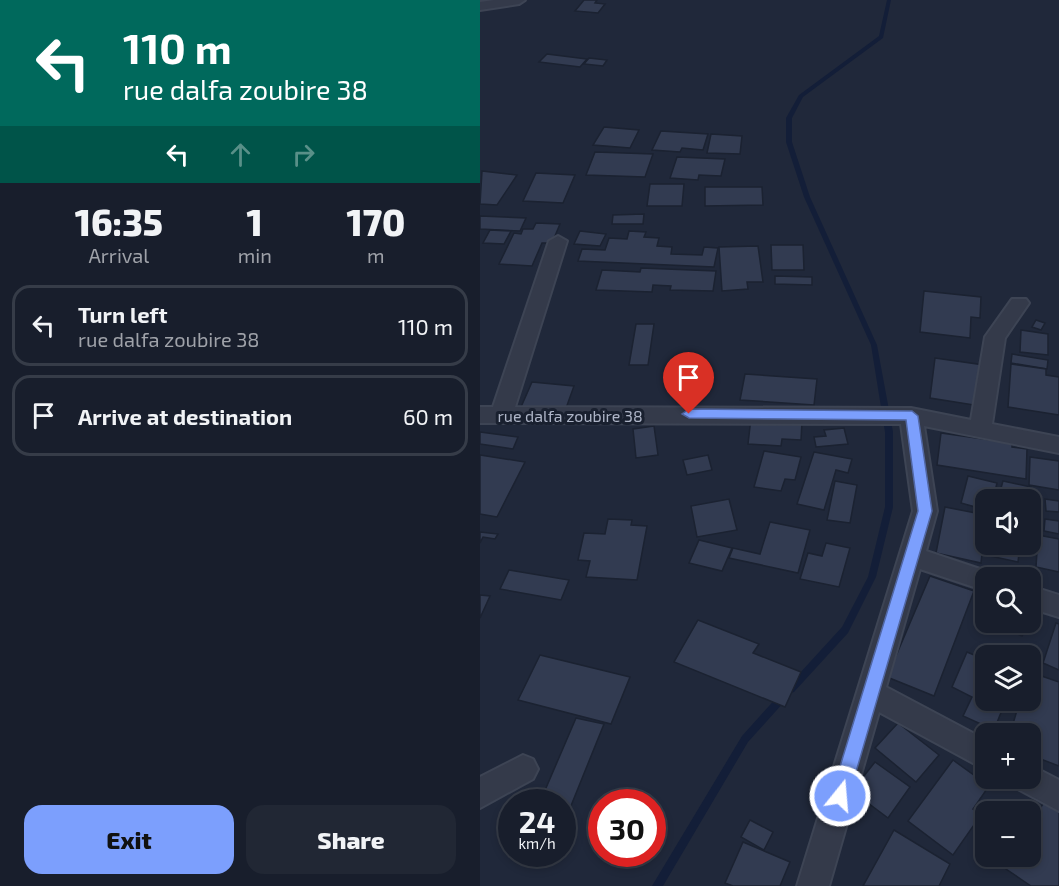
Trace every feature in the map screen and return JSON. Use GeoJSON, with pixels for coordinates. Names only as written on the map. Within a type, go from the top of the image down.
{"type":"FeatureCollection","features":[{"type":"Feature","properties":{"kind":"street"},"geometry":{"type":"LineString","coordinates":[[480,6],[519,0]]}},
{"type":"Feature","properties":{"kind":"street"},"geometry":{"type":"LineString","coordinates":[[490,415],[558,241]]}},
{"type":"Feature","properties":{"kind":"street"},"geometry":{"type":"LineString","coordinates":[[980,429],[996,337],[1018,303]]}},
{"type":"Feature","properties":{"kind":"street","name":"rue dalfa zoubire 38"},"geometry":{"type":"LineString","coordinates":[[490,415],[912,416],[1059,445]]}},
{"type":"Feature","properties":{"kind":"street"},"geometry":{"type":"LineString","coordinates":[[818,884],[925,511],[912,416]]}},
{"type":"Feature","properties":{"kind":"street"},"geometry":{"type":"LineString","coordinates":[[911,556],[975,577]]}},
{"type":"Feature","properties":{"kind":"street"},"geometry":{"type":"LineString","coordinates":[[1041,600],[1059,606]]}},
{"type":"Feature","properties":{"kind":"street"},"geometry":{"type":"LineString","coordinates":[[871,693],[975,750]]}},
{"type":"Feature","properties":{"kind":"street"},"geometry":{"type":"LineString","coordinates":[[480,793],[523,769]]}},
{"type":"Feature","properties":{"kind":"street"},"geometry":{"type":"LineString","coordinates":[[1041,786],[1059,796]]}},
{"type":"Feature","properties":{"kind":"building"},"geometry":{"type":"Polygon","coordinates":[[[584,0],[597,0],[595,3],[605,4],[598,13],[575,11],[584,0]]]}},
{"type":"Feature","properties":{"kind":"building"},"geometry":{"type":"Polygon","coordinates":[[[547,54],[587,59],[580,67],[539,62],[547,54]]]}},
{"type":"Feature","properties":{"kind":"building"},"geometry":{"type":"Polygon","coordinates":[[[589,58],[607,60],[603,66],[584,64],[589,58]]]}},
{"type":"Feature","properties":{"kind":"building"},"geometry":{"type":"Polygon","coordinates":[[[604,127],[639,130],[630,148],[593,145],[604,127]]]}},
{"type":"Feature","properties":{"kind":"building"},"geometry":{"type":"Polygon","coordinates":[[[661,131],[708,134],[703,150],[682,148],[680,152],[652,150],[661,131]]]}},
{"type":"Feature","properties":{"kind":"building"},"geometry":{"type":"Polygon","coordinates":[[[711,134],[742,136],[740,154],[707,153],[711,134]]]}},
{"type":"Feature","properties":{"kind":"building"},"geometry":{"type":"Polygon","coordinates":[[[595,152],[653,154],[645,177],[586,175],[595,152]]]}},
{"type":"Feature","properties":{"kind":"building"},"geometry":{"type":"Polygon","coordinates":[[[677,157],[725,159],[721,176],[699,175],[698,180],[670,178],[677,157]]]}},
{"type":"Feature","properties":{"kind":"building"},"geometry":{"type":"Polygon","coordinates":[[[482,171],[517,175],[497,205],[480,204],[482,171]]]}},
{"type":"Feature","properties":{"kind":"building"},"geometry":{"type":"Polygon","coordinates":[[[536,173],[575,175],[563,203],[523,201],[536,173]]]}},
{"type":"Feature","properties":{"kind":"building"},"geometry":{"type":"Polygon","coordinates":[[[650,184],[684,184],[682,206],[647,206],[650,184]]]}},
{"type":"Feature","properties":{"kind":"building"},"geometry":{"type":"Polygon","coordinates":[[[705,187],[762,187],[763,205],[705,206],[705,187]]]}},
{"type":"Feature","properties":{"kind":"building"},"geometry":{"type":"Polygon","coordinates":[[[644,214],[643,224],[612,224],[613,215],[644,214]]]}},
{"type":"Feature","properties":{"kind":"building"},"geometry":{"type":"Polygon","coordinates":[[[480,216],[526,218],[520,231],[480,229],[480,216]]]}},
{"type":"Feature","properties":{"kind":"building"},"geometry":{"type":"Polygon","coordinates":[[[536,223],[560,224],[552,243],[542,243],[532,266],[499,264],[514,233],[521,234],[523,229],[533,229],[536,223]]]}},
{"type":"Feature","properties":{"kind":"building"},"geometry":{"type":"Polygon","coordinates":[[[490,230],[511,231],[504,244],[483,243],[490,230]]]}},
{"type":"Feature","properties":{"kind":"building"},"geometry":{"type":"Polygon","coordinates":[[[580,231],[606,234],[600,246],[574,244],[580,231]]]}},
{"type":"Feature","properties":{"kind":"building"},"geometry":{"type":"Polygon","coordinates":[[[629,231],[646,232],[644,237],[659,238],[657,246],[672,247],[671,254],[702,255],[704,247],[718,248],[714,267],[578,261],[582,249],[605,250],[609,238],[627,239],[629,231]]]}},
{"type":"Feature","properties":{"kind":"building"},"geometry":{"type":"Polygon","coordinates":[[[771,245],[803,245],[804,270],[772,270],[771,245]]]}},
{"type":"Feature","properties":{"kind":"building"},"geometry":{"type":"Polygon","coordinates":[[[758,246],[763,282],[747,282],[748,289],[722,291],[719,247],[758,246]]]}},
{"type":"Feature","properties":{"kind":"building"},"geometry":{"type":"Polygon","coordinates":[[[641,268],[716,271],[713,291],[670,290],[671,286],[653,285],[652,292],[596,290],[602,270],[640,272],[641,268]]]}},
{"type":"Feature","properties":{"kind":"building"},"geometry":{"type":"Polygon","coordinates":[[[775,276],[812,277],[812,285],[775,284],[775,276]]]}},
{"type":"Feature","properties":{"kind":"building"},"geometry":{"type":"Polygon","coordinates":[[[924,291],[981,297],[980,318],[971,317],[970,338],[920,332],[924,291]]]}},
{"type":"Feature","properties":{"kind":"building"},"geometry":{"type":"Polygon","coordinates":[[[1036,320],[1045,323],[1041,330],[1032,327],[1036,320]]]}},
{"type":"Feature","properties":{"kind":"building"},"geometry":{"type":"Polygon","coordinates":[[[636,324],[654,324],[648,365],[629,365],[636,324]]]}},
{"type":"Feature","properties":{"kind":"building"},"geometry":{"type":"Polygon","coordinates":[[[1021,330],[1048,334],[1048,355],[1020,352],[1021,330]]]}},
{"type":"Feature","properties":{"kind":"building"},"geometry":{"type":"Polygon","coordinates":[[[1012,354],[1048,360],[1047,369],[1011,363],[1012,354]]]}},
{"type":"Feature","properties":{"kind":"building"},"geometry":{"type":"Polygon","coordinates":[[[935,358],[984,365],[980,406],[930,398],[935,358]]]}},
{"type":"Feature","properties":{"kind":"building"},"geometry":{"type":"Polygon","coordinates":[[[1011,364],[1046,369],[1046,375],[1059,377],[1059,415],[1008,407],[1011,364]]]}},
{"type":"Feature","properties":{"kind":"building"},"geometry":{"type":"Polygon","coordinates":[[[745,374],[817,379],[814,405],[740,400],[745,374]]]}},
{"type":"Feature","properties":{"kind":"building"},"geometry":{"type":"Polygon","coordinates":[[[532,382],[574,386],[565,411],[521,407],[532,382]]]}},
{"type":"Feature","properties":{"kind":"building"},"geometry":{"type":"Polygon","coordinates":[[[751,418],[802,421],[801,440],[782,439],[781,446],[748,444],[751,418]]]}},
{"type":"Feature","properties":{"kind":"building"},"geometry":{"type":"Polygon","coordinates":[[[654,426],[658,455],[636,458],[633,429],[654,426]]]}},
{"type":"Feature","properties":{"kind":"building"},"geometry":{"type":"Polygon","coordinates":[[[844,428],[848,444],[816,447],[814,437],[826,436],[824,430],[844,428]]]}},
{"type":"Feature","properties":{"kind":"building"},"geometry":{"type":"Polygon","coordinates":[[[480,432],[518,437],[513,449],[480,444],[480,432]]]}},
{"type":"Feature","properties":{"kind":"building"},"geometry":{"type":"Polygon","coordinates":[[[941,433],[1012,443],[1012,447],[1027,449],[1026,479],[937,465],[941,433]]]}},
{"type":"Feature","properties":{"kind":"building"},"geometry":{"type":"Polygon","coordinates":[[[764,451],[801,457],[795,480],[785,479],[781,491],[754,487],[764,451]]]}},
{"type":"Feature","properties":{"kind":"building"},"geometry":{"type":"Polygon","coordinates":[[[814,452],[852,459],[848,473],[836,470],[824,510],[797,504],[814,452]]]}},
{"type":"Feature","properties":{"kind":"building"},"geometry":{"type":"Polygon","coordinates":[[[480,455],[525,462],[497,517],[480,514],[480,455]]]}},
{"type":"Feature","properties":{"kind":"building"},"geometry":{"type":"Polygon","coordinates":[[[708,455],[712,470],[687,475],[683,460],[708,455]]]}},
{"type":"Feature","properties":{"kind":"building"},"geometry":{"type":"Polygon","coordinates":[[[1030,457],[1059,461],[1059,490],[1029,485],[1030,457]]]}},
{"type":"Feature","properties":{"kind":"building"},"geometry":{"type":"Polygon","coordinates":[[[968,476],[997,483],[996,489],[975,489],[975,507],[961,503],[968,476]]]}},
{"type":"Feature","properties":{"kind":"building"},"geometry":{"type":"Polygon","coordinates":[[[835,481],[857,485],[850,523],[827,520],[835,481]]]}},
{"type":"Feature","properties":{"kind":"building"},"geometry":{"type":"Polygon","coordinates":[[[1003,481],[1031,487],[1031,489],[1001,488],[1003,481]]]}},
{"type":"Feature","properties":{"kind":"building"},"geometry":{"type":"Polygon","coordinates":[[[729,499],[737,530],[697,537],[691,506],[729,499]]]}},
{"type":"Feature","properties":{"kind":"building"},"geometry":{"type":"Polygon","coordinates":[[[1045,499],[1059,501],[1059,512],[1046,511],[1045,499]]]}},
{"type":"Feature","properties":{"kind":"building"},"geometry":{"type":"Polygon","coordinates":[[[945,507],[975,513],[975,555],[982,555],[981,563],[936,553],[945,507]]]}},
{"type":"Feature","properties":{"kind":"building"},"geometry":{"type":"Polygon","coordinates":[[[608,519],[632,520],[631,525],[647,526],[637,580],[586,577],[590,561],[578,560],[584,533],[605,534],[608,519]]]}},
{"type":"Feature","properties":{"kind":"building"},"geometry":{"type":"Polygon","coordinates":[[[1045,519],[1059,521],[1059,534],[1044,531],[1045,519]]]}},
{"type":"Feature","properties":{"kind":"building"},"geometry":{"type":"Polygon","coordinates":[[[770,522],[810,530],[798,573],[729,558],[733,548],[760,554],[770,522]]]}},
{"type":"Feature","properties":{"kind":"building"},"geometry":{"type":"Polygon","coordinates":[[[480,532],[498,534],[495,539],[483,537],[480,543],[480,532]]]}},
{"type":"Feature","properties":{"kind":"building"},"geometry":{"type":"Polygon","coordinates":[[[1041,536],[1059,539],[1059,572],[1036,567],[1037,555],[1041,555],[1041,536]]]}},
{"type":"Feature","properties":{"kind":"building"},"geometry":{"type":"Polygon","coordinates":[[[699,540],[732,548],[722,571],[689,563],[699,540]]]}},
{"type":"Feature","properties":{"kind":"building"},"geometry":{"type":"Polygon","coordinates":[[[826,543],[850,548],[839,587],[800,579],[808,553],[822,556],[826,543]]]}},
{"type":"Feature","properties":{"kind":"building"},"geometry":{"type":"Polygon","coordinates":[[[990,555],[1019,555],[1018,562],[990,555]]]}},
{"type":"Feature","properties":{"kind":"building"},"geometry":{"type":"Polygon","coordinates":[[[509,570],[569,580],[561,600],[500,589],[509,570]]]}},
{"type":"Feature","properties":{"kind":"building"},"geometry":{"type":"Polygon","coordinates":[[[930,576],[974,591],[934,696],[887,677],[930,576]]]}},
{"type":"Feature","properties":{"kind":"building"},"geometry":{"type":"Polygon","coordinates":[[[480,595],[490,596],[480,618],[480,595]]]}},
{"type":"Feature","properties":{"kind":"building"},"geometry":{"type":"Polygon","coordinates":[[[698,620],[759,644],[753,653],[801,672],[785,707],[674,662],[698,620]]]}},
{"type":"Feature","properties":{"kind":"building"},"geometry":{"type":"Polygon","coordinates":[[[1056,623],[1059,624],[1059,670],[1043,663],[1056,623]]]}},
{"type":"Feature","properties":{"kind":"building"},"geometry":{"type":"Polygon","coordinates":[[[967,652],[975,655],[975,711],[1002,711],[997,723],[978,723],[963,716],[972,697],[952,687],[967,652]]]}},
{"type":"Feature","properties":{"kind":"building"},"geometry":{"type":"Polygon","coordinates":[[[540,655],[630,677],[611,724],[518,700],[540,655]]]}},
{"type":"Feature","properties":{"kind":"building"},"geometry":{"type":"Polygon","coordinates":[[[1041,676],[1059,682],[1059,766],[1041,759],[1041,723],[1013,723],[1017,711],[1041,711],[1041,676]]]}},
{"type":"Feature","properties":{"kind":"building"},"geometry":{"type":"Polygon","coordinates":[[[576,718],[604,724],[576,793],[576,789],[546,789],[576,718]]]}},
{"type":"Feature","properties":{"kind":"building"},"geometry":{"type":"Polygon","coordinates":[[[898,723],[939,755],[916,782],[875,748],[898,723]]]}},
{"type":"Feature","properties":{"kind":"building"},"geometry":{"type":"Polygon","coordinates":[[[953,760],[975,776],[975,789],[987,789],[979,801],[975,801],[973,809],[975,824],[953,855],[908,821],[953,760]]]}},
{"type":"Feature","properties":{"kind":"building"},"geometry":{"type":"Polygon","coordinates":[[[875,762],[910,787],[888,818],[852,791],[875,762]]]}},
{"type":"Feature","properties":{"kind":"building"},"geometry":{"type":"Polygon","coordinates":[[[1044,802],[1059,812],[1059,886],[1031,886],[1006,869],[1007,867],[1041,867],[1041,807],[1044,802]]]}},
{"type":"Feature","properties":{"kind":"building"},"geometry":{"type":"Polygon","coordinates":[[[750,820],[773,832],[764,850],[741,837],[750,820]]]}},
{"type":"Feature","properties":{"kind":"building"},"geometry":{"type":"Polygon","coordinates":[[[894,830],[950,864],[939,886],[863,886],[894,830]]]}},
{"type":"Feature","properties":{"kind":"building"},"geometry":{"type":"Polygon","coordinates":[[[743,842],[790,862],[780,886],[733,886],[725,883],[743,842]]]}},
{"type":"Feature","properties":{"kind":"waterway"},"geometry":{"type":"LineString","coordinates":[[791,689],[845,630],[872,577],[889,507],[889,432],[874,345],[807,197],[789,142],[789,118],[801,96],[881,37],[889,0]]}},
{"type":"Feature","properties":{"kind":"waterway"},"geometry":{"type":"LineString","coordinates":[[657,886],[745,739],[782,698]]}},
{"type":"Feature","properties":{"kind":"route"},"geometry":{"type":"LineString","coordinates":[[689,414],[912,416],[925,511],[840,796]]}}]}
